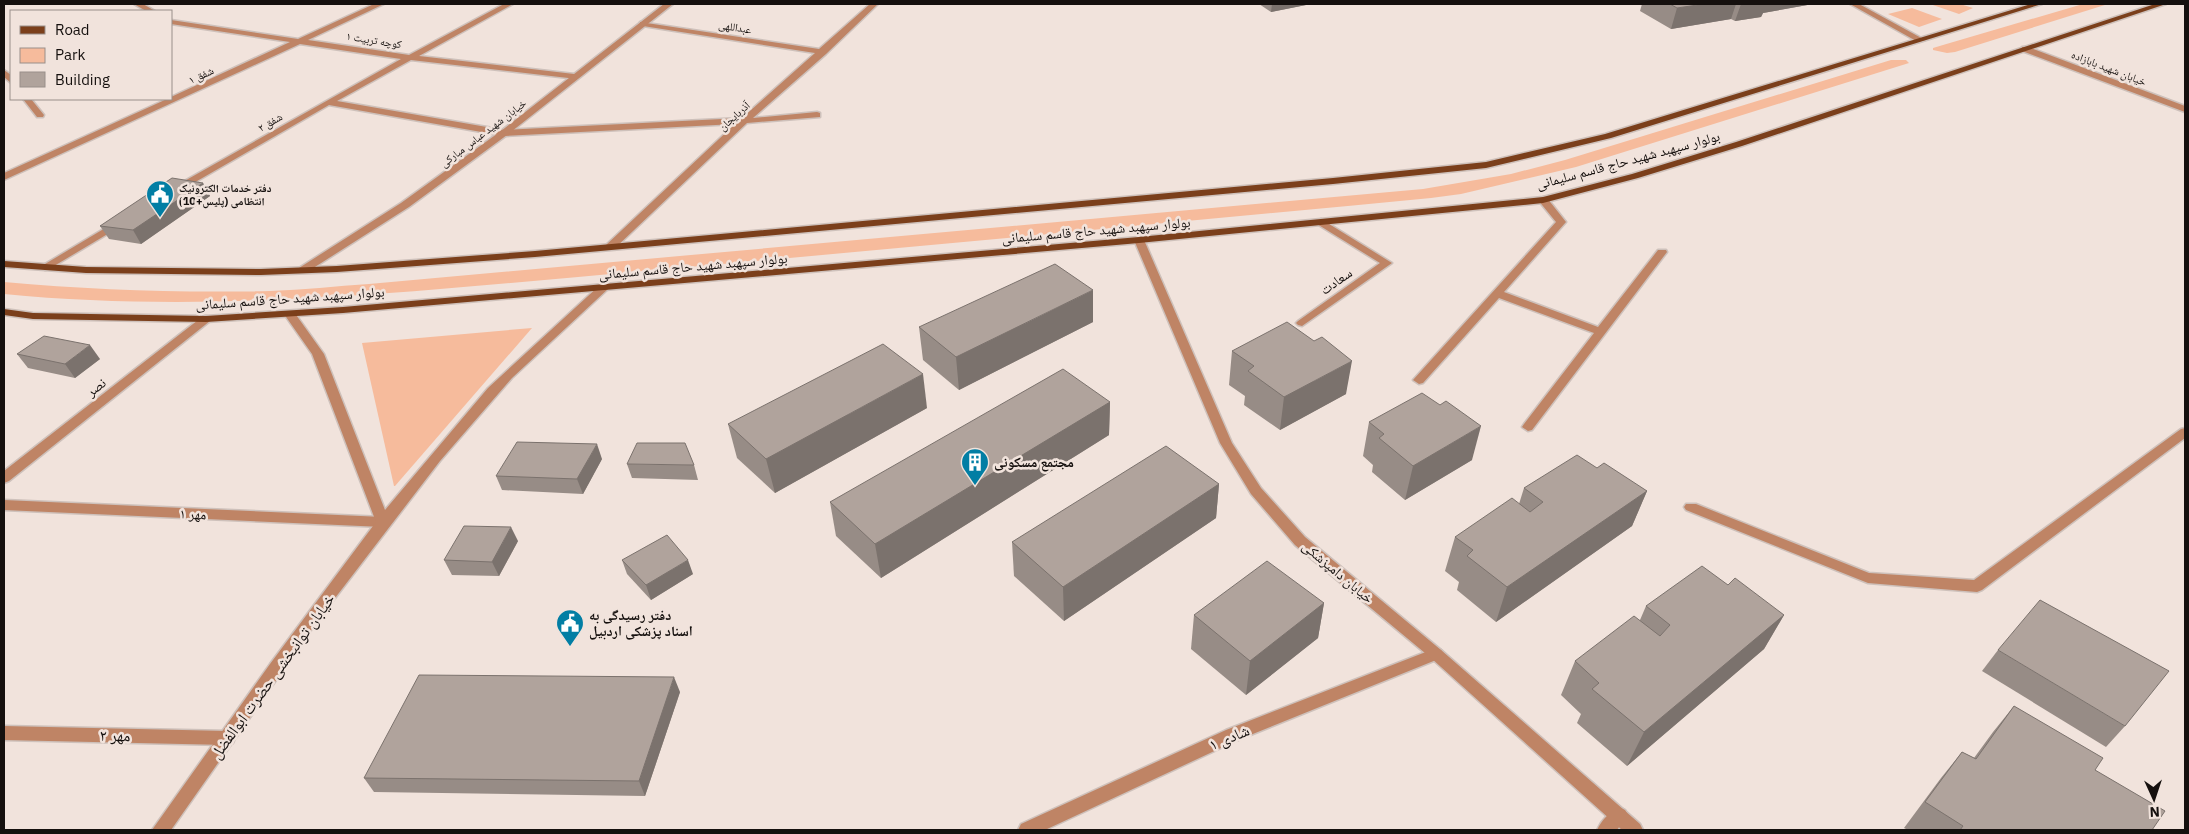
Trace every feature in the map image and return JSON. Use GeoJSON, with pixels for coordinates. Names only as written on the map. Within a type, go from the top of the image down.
{"type":"FeatureCollection","features":[{"type":"Feature","properties":{"kind":"main road","name":"بولوار سپهبد شهید حاج قاسم سلیمانی"},"geometry":{"type":"LineString","coordinates":[[4,264],[86,270],[260,272],[303,270],[610,247],[1333,182],[1486,165],[1608,136],[2038,4]]}},
{"type":"Feature","properties":{"kind":"main road","name":"بولوار سپهبد شهید حاج قاسم سلیمانی"},"geometry":{"type":"LineString","coordinates":[[4,312],[33,316],[206,319],[290,314],[1139,240],[1543,200],[1636,176],[1739,144],[2162,4]]}},
{"type":"Feature","properties":{"kind":"street"},"geometry":{"type":"LineString","coordinates":[[138,4],[150,10]]}},
{"type":"Feature","properties":{"kind":"street","name":"شفق ۱"},"geometry":{"type":"LineString","coordinates":[[4,177],[380,4]]}},
{"type":"Feature","properties":{"kind":"street","name":"شفق ۲"},"geometry":{"type":"LineString","coordinates":[[169,194],[328,102],[510,4]]}},
{"type":"Feature","properties":{"kind":"street","name":"خیابان شهید عباس مبارکی"},"geometry":{"type":"LineString","coordinates":[[303,270],[405,205],[504,133],[574,76],[670,4]]}},
{"type":"Feature","properties":{"kind":"street","name":"آذربایجان"},"geometry":{"type":"LineString","coordinates":[[610,247],[744,121],[823,52],[874,4]]}},
{"type":"Feature","properties":{"kind":"street"},"geometry":{"type":"LineString","coordinates":[[1854,4],[1921,40]]}},
{"type":"Feature","properties":{"kind":"street","name":"کوچه تربیت ۱"},"geometry":{"type":"LineString","coordinates":[[172,23],[412,58],[574,76]]}},
{"type":"Feature","properties":{"kind":"street","name":"عبداللهی"},"geometry":{"type":"LineString","coordinates":[[643,24],[823,52]]}},
{"type":"Feature","properties":{"kind":"street","name":"خیابان شهید بابازاده"},"geometry":{"type":"LineString","coordinates":[[2025,49],[2185,109]]}},
{"type":"Feature","properties":{"kind":"street"},"geometry":{"type":"LineString","coordinates":[[28,100],[40,115]]}},
{"type":"Feature","properties":{"kind":"street"},"geometry":{"type":"LineString","coordinates":[[328,102],[504,133],[744,121],[817,115]]}},
{"type":"Feature","properties":{"kind":"street"},"geometry":{"type":"LineString","coordinates":[[1419,380],[1561,222],[1543,200]]}},
{"type":"Feature","properties":{"kind":"street"},"geometry":{"type":"LineString","coordinates":[[45,267],[127,218]]}},
{"type":"Feature","properties":{"kind":"street","name":"سعادت"},"geometry":{"type":"LineString","coordinates":[[1302,323],[1387,263],[1321,222]]}},
{"type":"Feature","properties":{"kind":"street","name":"خیابان دامپزشکی"},"geometry":{"type":"LineString","coordinates":[[1139,240],[1226,443],[1256,491],[1300,541],[1436,654],[1634,830]]}},
{"type":"Feature","properties":{"kind":"street"},"geometry":{"type":"LineString","coordinates":[[1528,427],[1662,252]]}},
{"type":"Feature","properties":{"kind":"street","name":"خیابان توانبخشی حضرت ابوالفضل"},"geometry":{"type":"LineString","coordinates":[[161,830],[383,522],[479,406],[531,353],[604,287]]}},
{"type":"Feature","properties":{"kind":"street"},"geometry":{"type":"LineString","coordinates":[[1496,293],[1601,332]]}},
{"type":"Feature","properties":{"kind":"street"},"geometry":{"type":"LineString","coordinates":[[290,314],[318,354],[383,522]]}},
{"type":"Feature","properties":{"kind":"street","name":"نصر"},"geometry":{"type":"LineString","coordinates":[[4,478],[206,319]]}},
{"type":"Feature","properties":{"kind":"street"},"geometry":{"type":"LineString","coordinates":[[1691,507],[1868,578],[1977,586],[2185,432]]}},
{"type":"Feature","properties":{"kind":"street","name":"مهر ۱"},"geometry":{"type":"LineString","coordinates":[[4,506],[383,522]]}},
{"type":"Feature","properties":{"kind":"street","name":"شادی ۱"},"geometry":{"type":"LineString","coordinates":[[1027,830],[1232,735],[1436,654]]}},
{"type":"Feature","properties":{"kind":"street","name":"مهر ۲"},"geometry":{"type":"LineString","coordinates":[[4,732],[227,738]]}},
{"type":"Feature","properties":{"kind":"street"},"geometry":{"type":"LineString","coordinates":[[1606,830],[1619,815]]}},
{"type":"Feature","properties":{"kind":"green space"},"geometry":{"type":"Polygon","coordinates":[[[1930,4],[1960,4],[1973,8],[1959,14],[1930,4]]]}},
{"type":"Feature","properties":{"kind":"green space"},"geometry":{"type":"Polygon","coordinates":[[[2083,4],[2108,4],[1955,52],[1947,53],[1933,50],[1933,48],[2083,4]]]}},
{"type":"Feature","properties":{"kind":"green space"},"geometry":{"type":"Polygon","coordinates":[[[1912,8],[1942,19],[1919,27],[1888,14],[1912,8]]]}},
{"type":"Feature","properties":{"kind":"green space"},"geometry":{"type":"Polygon","coordinates":[[[1891,60],[1906,60],[1909,63],[1576,167],[1461,194],[1431,198],[483,286],[323,298],[164,302],[84,300],[4,294],[4,282],[103,289],[170,291],[237,292],[307,289],[1423,189],[1511,174],[1565,160],[1891,60]]]}},
{"type":"Feature","properties":{"kind":"green space"},"geometry":{"type":"Polygon","coordinates":[[[532,328],[395,486],[394,486],[362,343],[532,328]]]}},
{"type":"Feature","properties":{"kind":"building"},"geometry":{"type":"Polygon","coordinates":[[[1670,4],[1704,4],[1677,8],[1670,4]]]}},
{"type":"Feature","properties":{"kind":"building"},"geometry":{"type":"Polygon","coordinates":[[[172,178],[203,183],[133,230],[100,226],[172,178]]]}},
{"type":"Feature","properties":{"kind":"building"},"geometry":{"type":"Polygon","coordinates":[[[1055,264],[1093,290],[956,357],[919,327],[1055,264]]]}},
{"type":"Feature","properties":{"kind":"building"},"geometry":{"type":"Polygon","coordinates":[[[1287,322],[1314,341],[1322,337],[1352,361],[1284,397],[1248,371],[1254,366],[1232,351],[1287,322]]]}},
{"type":"Feature","properties":{"kind":"building"},"geometry":{"type":"Polygon","coordinates":[[[44,336],[90,345],[65,364],[17,354],[44,336]]]}},
{"type":"Feature","properties":{"kind":"building"},"geometry":{"type":"Polygon","coordinates":[[[883,344],[923,374],[766,459],[728,424],[883,344]]]}},
{"type":"Feature","properties":{"kind":"building"},"geometry":{"type":"Polygon","coordinates":[[[1063,369],[1110,402],[875,544],[830,502],[1063,369]]]}},
{"type":"Feature","properties":{"kind":"building"},"geometry":{"type":"Polygon","coordinates":[[[1422,393],[1440,405],[1446,401],[1481,426],[1413,466],[1379,438],[1384,434],[1369,422],[1422,393]]]}},
{"type":"Feature","properties":{"kind":"building"},"geometry":{"type":"Polygon","coordinates":[[[517,442],[597,444],[577,479],[496,476],[517,442]]]}},
{"type":"Feature","properties":{"kind":"building"},"geometry":{"type":"Polygon","coordinates":[[[637,443],[685,443],[694,465],[627,464],[637,443]]]}},
{"type":"Feature","properties":{"kind":"building"},"geometry":{"type":"Polygon","coordinates":[[[1166,446],[1219,484],[1063,587],[1012,542],[1166,446]]]}},
{"type":"Feature","properties":{"kind":"building"},"geometry":{"type":"Polygon","coordinates":[[[1577,455],[1597,468],[1604,463],[1647,491],[1507,587],[1467,556],[1473,550],[1455,537],[1512,498],[1530,512],[1543,502],[1524,488],[1577,455]]]}},
{"type":"Feature","properties":{"kind":"building"},"geometry":{"type":"Polygon","coordinates":[[[464,526],[511,527],[492,562],[444,560],[464,526]]]}},
{"type":"Feature","properties":{"kind":"building"},"geometry":{"type":"Polygon","coordinates":[[[667,535],[688,560],[646,585],[622,560],[667,535]]]}},
{"type":"Feature","properties":{"kind":"building"},"geometry":{"type":"Polygon","coordinates":[[[1267,561],[1324,603],[1250,661],[1194,615],[1267,561]]]}},
{"type":"Feature","properties":{"kind":"building"},"geometry":{"type":"Polygon","coordinates":[[[1702,566],[1728,585],[1735,578],[1784,615],[1644,732],[1592,689],[1599,683],[1575,661],[1634,616],[1660,636],[1670,625],[1646,606],[1702,566]]]}},
{"type":"Feature","properties":{"kind":"building"},"geometry":{"type":"Polygon","coordinates":[[[2040,600],[2169,671],[2125,726],[1998,650],[2040,600]]]}},
{"type":"Feature","properties":{"kind":"building"},"geometry":{"type":"Polygon","coordinates":[[[419,675],[674,677],[639,781],[364,778],[419,675]]]}},
{"type":"Feature","properties":{"kind":"building"},"geometry":{"type":"Polygon","coordinates":[[[2014,706],[2103,758],[2095,770],[2165,811],[2152,830],[1960,830],[1963,826],[1925,802],[1962,752],[1976,759],[2014,706]]]}},
{"type":"Feature","properties":{"kind":"place","name":"دفتر خدمات الکترونیک انتظامی (پلیس+10)"},"geometry":{"type":"Point","coordinates":[160,218]}},
{"type":"Feature","properties":{"kind":"place","name":"مجتمع مسکونی"},"geometry":{"type":"Point","coordinates":[975,486]}},
{"type":"Feature","properties":{"kind":"place","name":"دفتر رسیدگی به اسناد پزشکی اردبیل"},"geometry":{"type":"Point","coordinates":[570,647]}}]}
